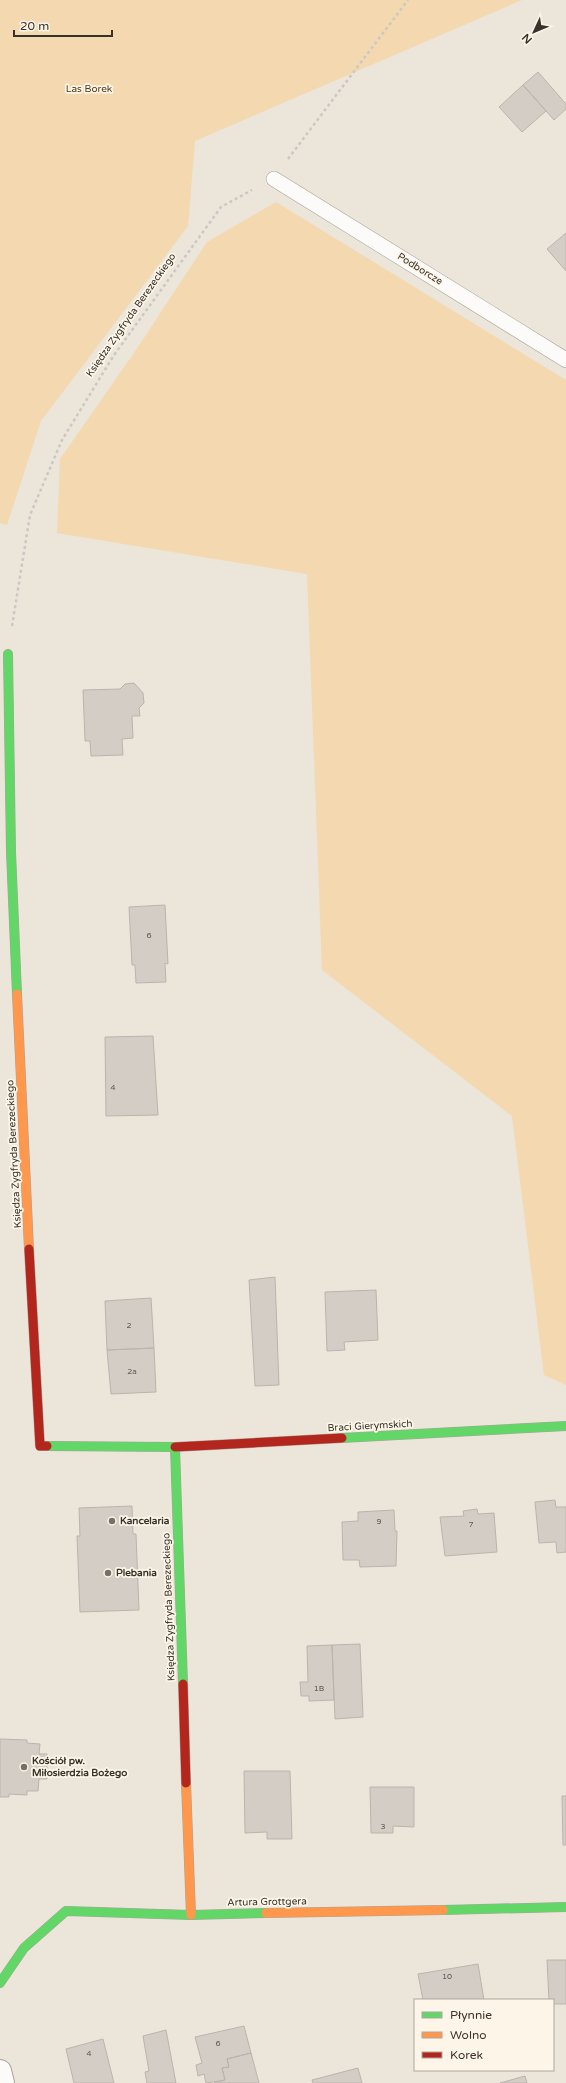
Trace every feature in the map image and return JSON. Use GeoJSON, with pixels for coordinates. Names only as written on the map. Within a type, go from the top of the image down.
{"type":"FeatureCollection","features":[{"type":"Feature","properties":{"kind":"street","name":"Księdza Zygfryda Berezeckiego"},"geometry":{"type":"LineString","coordinates":[[8,654],[8,796],[15,972],[40,1446],[175,1447],[190,1915]]}},
{"type":"Feature","properties":{"kind":"street","name":"Braci Gierymskich"},"geometry":{"type":"LineString","coordinates":[[175,1447],[566,1426]]}},
{"type":"Feature","properties":{"kind":"street","name":"Artura Grottgera"},"geometry":{"type":"LineString","coordinates":[[0,1983],[24,1948],[66,1911],[190,1915],[566,1908]]}},
{"type":"Feature","properties":{"kind":"street"},"geometry":{"type":"LineString","coordinates":[[0,2071],[3,2083]]}},
{"type":"Feature","properties":{"kind":"lane","name":"Podborcze"},"geometry":{"type":"LineString","coordinates":[[274,179],[566,360]]}},
{"type":"Feature","properties":{"kind":"path"},"geometry":{"type":"LineString","coordinates":[[274,179],[408,0]]}},
{"type":"Feature","properties":{"kind":"path","name":"Księdza Zygfryda Berezeckiego"},"geometry":{"type":"LineString","coordinates":[[8,654],[30,515],[62,440],[114,355],[221,207],[274,179]]}},
{"type":"Feature","properties":{"kind":"green space","name":"Las Borek"},"geometry":{"type":"Polygon","coordinates":[[[0,0],[522,0],[195,141],[188,226],[41,421],[7,525],[0,523],[0,0]]]}},
{"type":"Feature","properties":{"kind":"green space"},"geometry":{"type":"Polygon","coordinates":[[[276,202],[566,380],[566,1385],[544,1375],[512,1116],[322,970],[307,574],[57,533],[60,459],[136,350],[207,242],[276,202]]]}},
{"type":"Feature","properties":{"kind":"building"},"geometry":{"type":"Polygon","coordinates":[[[538,72],[566,104],[566,109],[554,120],[523,85],[538,72]]]}},
{"type":"Feature","properties":{"kind":"building"},"geometry":{"type":"Polygon","coordinates":[[[523,85],[546,111],[522,132],[499,107],[523,85]]]}},
{"type":"Feature","properties":{"kind":"building"},"geometry":{"type":"Polygon","coordinates":[[[566,233],[566,271],[547,249],[566,233]]]}},
{"type":"Feature","properties":{"kind":"building"},"geometry":{"type":"Polygon","coordinates":[[[134,683],[143,693],[144,703],[139,708],[140,716],[132,716],[133,738],[122,739],[123,755],[91,756],[90,741],[85,741],[83,690],[120,689],[125,684],[134,683]]]}},
{"type":"Feature","properties":{"kind":"building"},"geometry":{"type":"Polygon","coordinates":[[[165,905],[168,964],[165,963],[166,982],[136,983],[135,965],[132,965],[129,907],[165,905]]]}},
{"type":"Feature","properties":{"kind":"building"},"geometry":{"type":"Polygon","coordinates":[[[153,1036],[158,1115],[106,1116],[105,1037],[153,1036]]]}},
{"type":"Feature","properties":{"kind":"building"},"geometry":{"type":"Polygon","coordinates":[[[275,1277],[279,1385],[255,1386],[249,1280],[275,1277]]]}},
{"type":"Feature","properties":{"kind":"building"},"geometry":{"type":"Polygon","coordinates":[[[376,1290],[378,1340],[344,1342],[345,1350],[327,1351],[325,1292],[376,1290]]]}},
{"type":"Feature","properties":{"kind":"building"},"geometry":{"type":"Polygon","coordinates":[[[151,1298],[154,1348],[107,1350],[105,1301],[151,1298]]]}},
{"type":"Feature","properties":{"kind":"building"},"geometry":{"type":"Polygon","coordinates":[[[154,1348],[156,1392],[111,1394],[107,1350],[154,1348]]]}},
{"type":"Feature","properties":{"kind":"building"},"geometry":{"type":"Polygon","coordinates":[[[555,1500],[556,1507],[566,1507],[566,1552],[557,1553],[556,1542],[539,1543],[535,1502],[555,1500]]]}},
{"type":"Feature","properties":{"kind":"building","name":"Plebania"},"geometry":{"type":"Polygon","coordinates":[[[132,1506],[133,1534],[136,1534],[139,1610],[80,1612],[77,1536],[80,1536],[79,1508],[132,1506]]]}},
{"type":"Feature","properties":{"kind":"building"},"geometry":{"type":"Polygon","coordinates":[[[477,1509],[478,1514],[494,1513],[497,1552],[445,1556],[440,1517],[464,1516],[463,1511],[477,1509]]]}},
{"type":"Feature","properties":{"kind":"building"},"geometry":{"type":"Polygon","coordinates":[[[394,1510],[395,1531],[397,1531],[396,1566],[360,1567],[359,1560],[343,1560],[342,1522],[358,1521],[358,1512],[394,1510]]]}},
{"type":"Feature","properties":{"kind":"building"},"geometry":{"type":"Polygon","coordinates":[[[360,1644],[363,1717],[335,1719],[332,1645],[360,1644]]]}},
{"type":"Feature","properties":{"kind":"building"},"geometry":{"type":"Polygon","coordinates":[[[332,1645],[334,1700],[309,1701],[309,1696],[301,1696],[300,1682],[308,1682],[307,1646],[332,1645]]]}},
{"type":"Feature","properties":{"kind":"building","name":"Kościół pw. Miłosierdzia Bożego"},"geometry":{"type":"Polygon","coordinates":[[[0,1739],[27,1740],[27,1743],[40,1744],[39,1754],[47,1754],[47,1779],[39,1779],[38,1791],[27,1791],[27,1795],[9,1794],[9,1797],[0,1797],[0,1739]]]}},
{"type":"Feature","properties":{"kind":"building"},"geometry":{"type":"Polygon","coordinates":[[[244,1771],[290,1771],[292,1839],[267,1839],[267,1832],[245,1833],[244,1771]]]}},
{"type":"Feature","properties":{"kind":"building"},"geometry":{"type":"Polygon","coordinates":[[[370,1787],[414,1787],[414,1827],[393,1826],[393,1833],[371,1833],[370,1787]]]}},
{"type":"Feature","properties":{"kind":"building"},"geometry":{"type":"Polygon","coordinates":[[[562,1796],[566,1796],[566,1845],[563,1845],[562,1796]]]}},
{"type":"Feature","properties":{"kind":"building"},"geometry":{"type":"Polygon","coordinates":[[[547,1960],[566,1960],[566,2004],[554,2004],[554,1999],[549,1999],[547,1960]]]}},
{"type":"Feature","properties":{"kind":"building"},"geometry":{"type":"Polygon","coordinates":[[[478,1964],[484,1999],[423,1999],[418,1974],[478,1964]]]}},
{"type":"Feature","properties":{"kind":"building"},"geometry":{"type":"Polygon","coordinates":[[[244,2026],[251,2053],[227,2059],[229,2067],[222,2068],[225,2080],[206,2083],[204,2074],[198,2076],[196,2065],[202,2063],[195,2037],[244,2026]]]}},
{"type":"Feature","properties":{"kind":"building"},"geometry":{"type":"Polygon","coordinates":[[[166,2030],[176,2083],[147,2083],[145,2072],[149,2071],[143,2036],[166,2030]]]}},
{"type":"Feature","properties":{"kind":"building"},"geometry":{"type":"Polygon","coordinates":[[[103,2039],[114,2083],[74,2083],[66,2049],[103,2039]]]}},
{"type":"Feature","properties":{"kind":"building"},"geometry":{"type":"Polygon","coordinates":[[[251,2053],[259,2083],[214,2083],[225,2080],[222,2068],[229,2067],[227,2059],[251,2053]]]}},
{"type":"Feature","properties":{"kind":"building"},"geometry":{"type":"Polygon","coordinates":[[[358,2068],[362,2083],[313,2083],[312,2080],[358,2068]]]}},
{"type":"Feature","properties":{"kind":"building"},"geometry":{"type":"Polygon","coordinates":[[[525,2076],[527,2083],[500,2083],[525,2076]]]}},
{"type":"Feature","properties":{"kind":"traffic: fast"},"geometry":{"type":"LineString","coordinates":[[8,654],[11,852],[17,994]]}},
{"type":"Feature","properties":{"kind":"traffic: fast"},"geometry":{"type":"LineString","coordinates":[[342,1438],[566,1426]]}},
{"type":"Feature","properties":{"kind":"traffic: fast"},"geometry":{"type":"LineString","coordinates":[[47,1446],[175,1447],[183,1684]]}},
{"type":"Feature","properties":{"kind":"traffic: fast"},"geometry":{"type":"LineString","coordinates":[[443,1910],[566,1907]]}},
{"type":"Feature","properties":{"kind":"traffic: fast"},"geometry":{"type":"LineString","coordinates":[[0,1983],[24,1948],[66,1911],[191,1915],[266,1913]]}},
{"type":"Feature","properties":{"kind":"traffic: slow"},"geometry":{"type":"LineString","coordinates":[[17,994],[29,1249]]}},
{"type":"Feature","properties":{"kind":"traffic: slow"},"geometry":{"type":"LineString","coordinates":[[186,1783],[191,1915]]}},
{"type":"Feature","properties":{"kind":"traffic: slow"},"geometry":{"type":"LineString","coordinates":[[266,1913],[443,1910]]}},
{"type":"Feature","properties":{"kind":"traffic: jam"},"geometry":{"type":"LineString","coordinates":[[29,1249],[40,1446],[47,1446]]}},
{"type":"Feature","properties":{"kind":"traffic: jam"},"geometry":{"type":"LineString","coordinates":[[175,1447],[342,1438]]}},
{"type":"Feature","properties":{"kind":"traffic: jam"},"geometry":{"type":"LineString","coordinates":[[183,1684],[186,1783]]}},
{"type":"Feature","properties":{"kind":"place","name":"Kancelaria"},"geometry":{"type":"Point","coordinates":[112,1521]}},
{"type":"Feature","properties":{"kind":"place","name":"Plebania"},"geometry":{"type":"Point","coordinates":[108,1573]}},
{"type":"Feature","properties":{"kind":"place","name":"Kościół pw. Miłosierdzia Bożego"},"geometry":{"type":"Point","coordinates":[24,1767]}}]}
